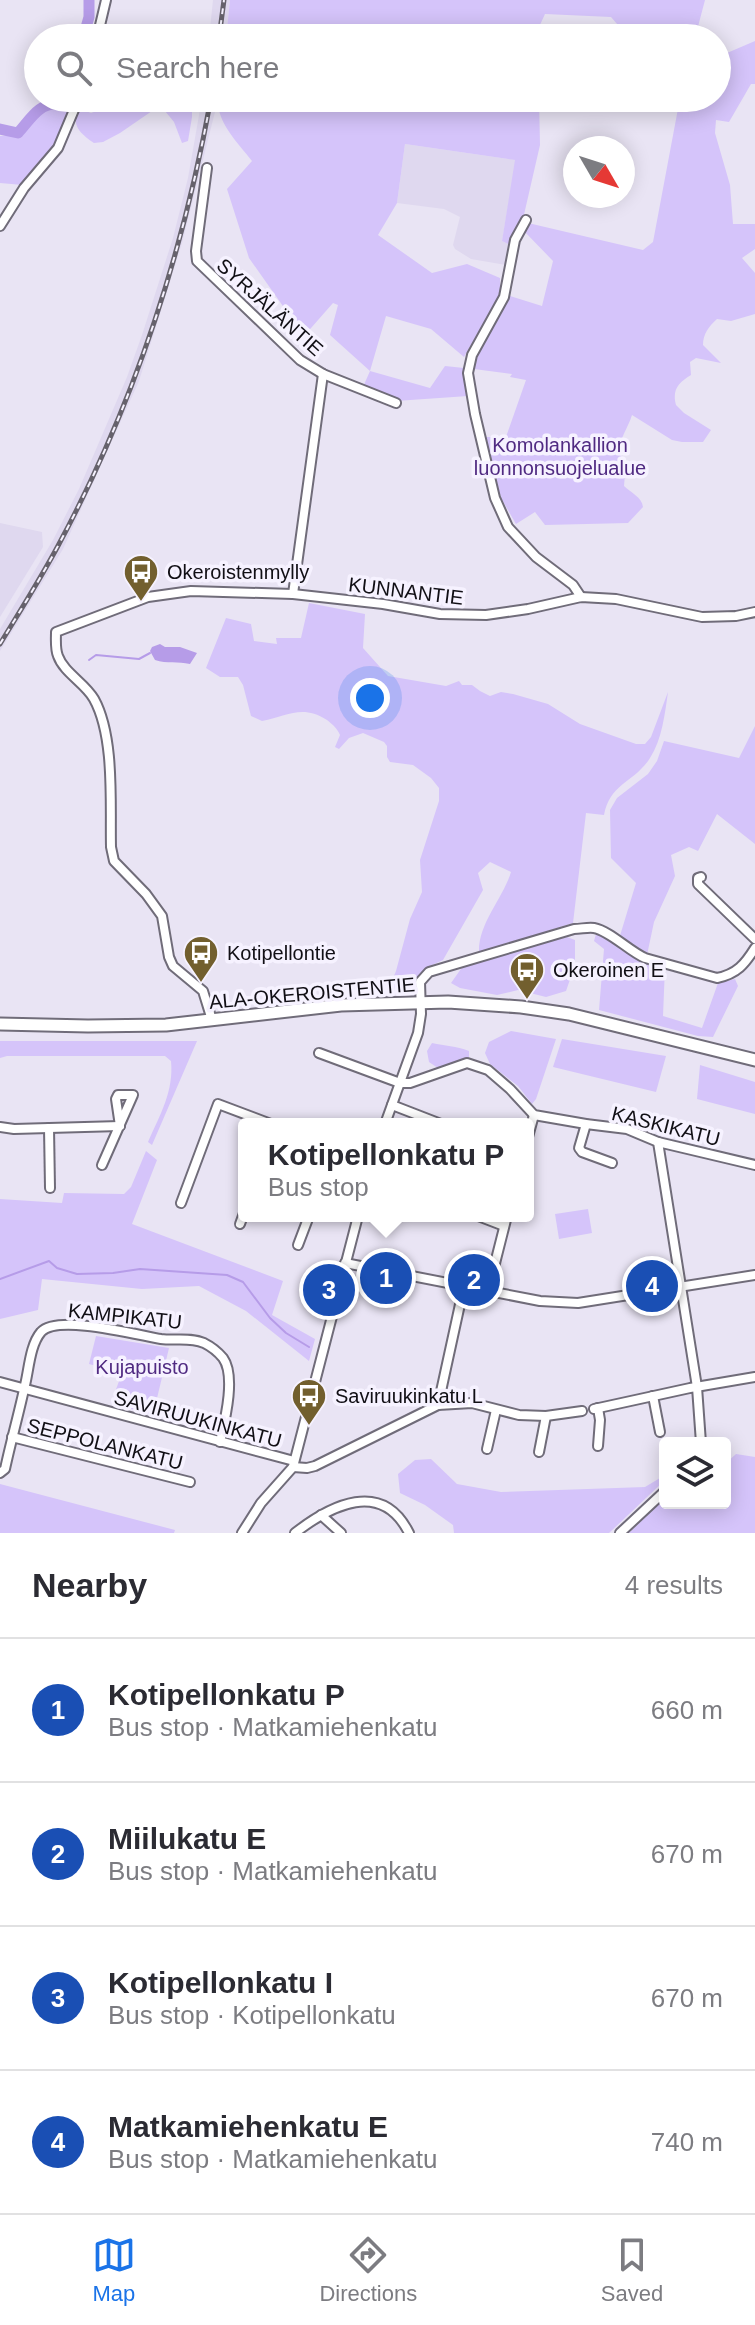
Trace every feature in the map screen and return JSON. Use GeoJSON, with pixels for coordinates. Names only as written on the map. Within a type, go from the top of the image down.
{"type":"FeatureCollection","features":[{"type":"Feature","properties":{"kind":"main road","name":"ALA-OKEROISTENTIE"},"geometry":{"type":"LineString","coordinates":[[3,1023],[125,1026],[212,1020],[341,1005],[420,1001],[521,1007],[569,1014],[755,1060]]}},
{"type":"Feature","properties":{"kind":"street"},"geometry":{"type":"LineString","coordinates":[[100,24],[106,0]]}},
{"type":"Feature","properties":{"kind":"street"},"geometry":{"type":"LineString","coordinates":[[0,226],[24,188],[58,148],[73,112]]}},
{"type":"Feature","properties":{"kind":"street","name":"SYRJÄLÄNTIE"},"geometry":{"type":"LineString","coordinates":[[207,168],[196,251],[197,261],[207,274],[300,360],[323,374],[396,403]]}},
{"type":"Feature","properties":{"kind":"street"},"geometry":{"type":"LineString","coordinates":[[526,220],[515,240],[504,297],[472,355],[468,373],[495,498],[508,527],[536,557],[573,585],[581,597]]}},
{"type":"Feature","properties":{"kind":"street","name":"SYRJÄLÄNTIE"},"geometry":{"type":"LineString","coordinates":[[293,594],[323,374]]}},
{"type":"Feature","properties":{"kind":"street","name":"KUNNANTIE"},"geometry":{"type":"LineString","coordinates":[[212,1020],[203,991],[173,966],[162,916],[146,894],[114,861],[105,730],[95,700],[57,654],[56,632],[148,597],[191,591],[293,594],[440,614],[486,615],[581,597],[616,599],[702,617],[755,612]]}},
{"type":"Feature","properties":{"kind":"street"},"geometry":{"type":"LineString","coordinates":[[701,877],[697,882],[700,886],[755,939]]}},
{"type":"Feature","properties":{"kind":"street"},"geometry":{"type":"LineString","coordinates":[[387,1118],[418,1033],[420,982],[429,972],[574,929],[601,930],[634,954],[717,978],[730,976],[737,971],[755,948]]}},
{"type":"Feature","properties":{"kind":"street"},"geometry":{"type":"LineString","coordinates":[[319,1053],[400,1083],[410,1083],[467,1063],[488,1070],[510,1089],[534,1115],[533,1118]]}},
{"type":"Feature","properties":{"kind":"street"},"geometry":{"type":"LineString","coordinates":[[181,1203],[218,1104],[255,1118]]}},
{"type":"Feature","properties":{"kind":"street"},"geometry":{"type":"LineString","coordinates":[[392,1105],[426,1118]]}},
{"type":"Feature","properties":{"kind":"street","name":"KASKIKATU"},"geometry":{"type":"LineString","coordinates":[[534,1115],[627,1129],[658,1142],[755,1165]]}},
{"type":"Feature","properties":{"kind":"street"},"geometry":{"type":"LineString","coordinates":[[586,1124],[579,1148],[592,1157],[612,1163]]}},
{"type":"Feature","properties":{"kind":"street"},"geometry":{"type":"LineString","coordinates":[[0,1127],[120,1126],[102,1165]]}},
{"type":"Feature","properties":{"kind":"street"},"geometry":{"type":"LineString","coordinates":[[49,1128],[50,1188]]}},
{"type":"Feature","properties":{"kind":"street"},"geometry":{"type":"LineString","coordinates":[[658,1142],[697,1387],[701,1437]]}},
{"type":"Feature","properties":{"kind":"street"},"geometry":{"type":"LineString","coordinates":[[298,1245],[307,1222]]}},
{"type":"Feature","properties":{"kind":"street"},"geometry":{"type":"LineString","coordinates":[[242,1533],[261,1503],[294,1464],[356,1222]]}},
{"type":"Feature","properties":{"kind":"street"},"geometry":{"type":"LineString","coordinates":[[494,1222],[504,1226]]}},
{"type":"Feature","properties":{"kind":"street"},"geometry":{"type":"LineString","coordinates":[[488,1291],[505,1222]]}},
{"type":"Feature","properties":{"kind":"street"},"geometry":{"type":"LineString","coordinates":[[345,1263],[564,1303],[755,1275]]}},
{"type":"Feature","properties":{"kind":"street"},"geometry":{"type":"LineString","coordinates":[[438,1405],[464,1286]]}},
{"type":"Feature","properties":{"kind":"street","name":"KAMPIKATU"},"geometry":{"type":"LineString","coordinates":[[0,1473],[5,1469],[31,1358],[39,1335],[51,1326],[74,1325],[205,1343],[224,1359],[228,1371],[229,1386],[220,1442]]}},
{"type":"Feature","properties":{"kind":"street"},"geometry":{"type":"LineString","coordinates":[[598,1446],[600,1420],[596,1409],[755,1377]]}},
{"type":"Feature","properties":{"kind":"street","name":"SAVIRUUKINKATU"},"geometry":{"type":"LineString","coordinates":[[0,1382],[294,1464]]}},
{"type":"Feature","properties":{"kind":"street"},"geometry":{"type":"LineString","coordinates":[[653,1396],[660,1432]]}},
{"type":"Feature","properties":{"kind":"street"},"geometry":{"type":"LineString","coordinates":[[294,1464],[307,1468],[315,1466],[438,1405],[472,1403],[519,1415],[546,1416],[582,1411]]}},
{"type":"Feature","properties":{"kind":"street"},"geometry":{"type":"LineString","coordinates":[[487,1449],[496,1410]]}},
{"type":"Feature","properties":{"kind":"street"},"geometry":{"type":"LineString","coordinates":[[539,1452],[546,1416]]}},
{"type":"Feature","properties":{"kind":"street","name":"SEPPOLANKATU"},"geometry":{"type":"LineString","coordinates":[[12,1437],[190,1482]]}},
{"type":"Feature","properties":{"kind":"street"},"geometry":{"type":"LineString","coordinates":[[620,1533],[659,1497]]}},
{"type":"Feature","properties":{"kind":"street"},"geometry":{"type":"LineString","coordinates":[[295,1533],[321,1515],[349,1503],[363,1501],[379,1504],[401,1519],[409,1533]]}},
{"type":"Feature","properties":{"kind":"street"},"geometry":{"type":"LineString","coordinates":[[321,1515],[341,1533]]}},
{"type":"Feature","properties":{"kind":"shaded area"},"geometry":{"type":"Polygon","coordinates":[[[213,0],[230,0],[227,24],[210,24],[213,0]]]}},
{"type":"Feature","properties":{"kind":"shaded area"},"geometry":{"type":"Polygon","coordinates":[[[200,112],[215,112],[182,243],[139,381],[63,549],[0,651],[0,629],[53,540],[79,489],[127,377],[173,238],[200,112]]]}},
{"type":"Feature","properties":{"kind":"shaded area"},"geometry":{"type":"Polygon","coordinates":[[[405,144],[516,160],[502,241],[508,244],[506,265],[471,259],[455,249],[453,245],[460,217],[444,209],[397,203],[405,144]]]}},
{"type":"Feature","properties":{"kind":"shaded area"},"geometry":{"type":"Polygon","coordinates":[[[0,523],[42,532],[43,547],[0,617],[0,523]]]}},
{"type":"Feature","properties":{"kind":"shaded area"},"geometry":{"type":"Polygon","coordinates":[[[160,644],[197,653],[190,664],[155,660],[150,651],[160,644]]]}},
{"type":"Feature","properties":{"kind":"green space"},"geometry":{"type":"Polygon","coordinates":[[[230,0],[705,0],[699,24],[617,24],[611,17],[545,14],[540,24],[227,24],[230,0]]]}},
{"type":"Feature","properties":{"kind":"green space","name":"Komolankallion luonnonsuojelualue"},"geometry":{"type":"Polygon","coordinates":[[[755,41],[755,84],[751,84],[729,122],[716,120],[715,133],[730,185],[733,224],[755,224],[755,249],[742,258],[755,273],[755,314],[731,321],[717,319],[705,334],[703,345],[721,363],[696,358],[690,362],[691,375],[679,384],[676,391],[676,405],[711,430],[703,442],[682,442],[672,440],[632,415],[619,454],[626,462],[624,486],[643,507],[628,523],[545,525],[535,512],[516,524],[501,498],[485,437],[506,437],[526,380],[510,377],[512,374],[474,369],[476,356],[510,296],[542,306],[553,261],[523,230],[528,223],[643,250],[653,242],[677,112],[731,112],[731,51],[755,41]]]}},
{"type":"Feature","properties":{"kind":"green space"},"geometry":{"type":"Polygon","coordinates":[[[44,112],[69,112],[54,148],[23,185],[0,183],[0,136],[19,135],[44,112]]]}},
{"type":"Feature","properties":{"kind":"green space"},"geometry":{"type":"Polygon","coordinates":[[[151,112],[120,133],[94,143],[78,129],[76,113],[151,112]]]}},
{"type":"Feature","properties":{"kind":"green space"},"geometry":{"type":"Polygon","coordinates":[[[166,112],[192,112],[188,141],[182,143],[174,122],[166,112]]]}},
{"type":"Feature","properties":{"kind":"green space"},"geometry":{"type":"Polygon","coordinates":[[[219,112],[539,112],[540,145],[523,219],[508,244],[502,241],[515,160],[405,144],[397,203],[378,235],[432,273],[467,264],[500,278],[500,295],[464,357],[431,329],[386,316],[370,371],[330,335],[338,305],[333,303],[304,336],[249,258],[227,189],[252,161],[219,112]]]}},
{"type":"Feature","properties":{"kind":"green space"},"geometry":{"type":"Polygon","coordinates":[[[445,366],[464,368],[468,396],[396,401],[363,387],[370,371],[430,388],[445,366]]]}},
{"type":"Feature","properties":{"kind":"green space"},"geometry":{"type":"Polygon","coordinates":[[[309,603],[365,614],[363,648],[388,676],[446,686],[459,681],[490,696],[501,692],[513,694],[548,704],[580,724],[636,744],[645,744],[651,737],[668,692],[660,735],[650,758],[611,796],[604,815],[586,813],[573,923],[479,953],[482,931],[511,872],[490,862],[478,873],[483,890],[443,960],[428,967],[413,990],[395,989],[391,983],[410,919],[422,892],[420,860],[439,801],[439,788],[413,765],[390,762],[384,742],[363,733],[349,738],[339,749],[335,747],[339,733],[318,715],[302,712],[262,721],[251,716],[238,677],[220,677],[206,668],[226,618],[251,624],[254,641],[277,644],[276,638],[301,638],[309,603]]]}},
{"type":"Feature","properties":{"kind":"green space"},"geometry":{"type":"Polygon","coordinates":[[[755,726],[755,844],[717,814],[698,851],[689,847],[671,855],[675,876],[654,922],[647,955],[619,939],[636,883],[611,858],[610,810],[617,798],[648,774],[657,761],[664,741],[739,758],[755,726]]]}},
{"type":"Feature","properties":{"kind":"green space"},"geometry":{"type":"Polygon","coordinates":[[[596,934],[624,952],[665,967],[663,1016],[702,1028],[718,983],[735,979],[738,986],[713,1037],[698,1036],[599,1010],[604,949],[594,941],[596,934]]]}},
{"type":"Feature","properties":{"kind":"green space"},"geometry":{"type":"Polygon","coordinates":[[[567,937],[575,940],[575,965],[566,991],[546,997],[518,990],[497,995],[460,988],[451,983],[463,966],[474,961],[567,937]]]}},
{"type":"Feature","properties":{"kind":"green space"},"geometry":{"type":"Polygon","coordinates":[[[511,1031],[556,1039],[532,1104],[518,1086],[490,1064],[485,1053],[489,1042],[511,1031]]]}},
{"type":"Feature","properties":{"kind":"green space"},"geometry":{"type":"Polygon","coordinates":[[[562,1039],[666,1056],[656,1092],[553,1067],[562,1039]]]}},
{"type":"Feature","properties":{"kind":"green space"},"geometry":{"type":"Polygon","coordinates":[[[0,1041],[197,1041],[152,1145],[148,1142],[170,1083],[171,1061],[165,1056],[0,1058],[0,1041]]]}},
{"type":"Feature","properties":{"kind":"green space"},"geometry":{"type":"Polygon","coordinates":[[[432,1043],[469,1051],[469,1059],[438,1068],[429,1062],[427,1051],[432,1043]]]}},
{"type":"Feature","properties":{"kind":"green space"},"geometry":{"type":"Polygon","coordinates":[[[700,1065],[755,1082],[755,1114],[697,1099],[700,1065]]]}},
{"type":"Feature","properties":{"kind":"green space"},"geometry":{"type":"Polygon","coordinates":[[[146,1151],[157,1160],[132,1224],[283,1281],[272,1315],[315,1339],[309,1361],[246,1311],[199,1286],[142,1289],[42,1279],[38,1310],[0,1319],[0,1199],[62,1203],[64,1193],[124,1194],[131,1187],[146,1151]]]}},
{"type":"Feature","properties":{"kind":"green space"},"geometry":{"type":"Polygon","coordinates":[[[588,1209],[592,1233],[559,1239],[555,1214],[588,1209]]]}},
{"type":"Feature","properties":{"kind":"green space","name":"Kujapuisto"},"geometry":{"type":"Polygon","coordinates":[[[96,1336],[169,1348],[153,1415],[111,1403],[122,1373],[89,1364],[96,1336]]]}},
{"type":"Feature","properties":{"kind":"green space"},"geometry":{"type":"Polygon","coordinates":[[[736,1454],[755,1457],[755,1533],[629,1533],[659,1504],[659,1509],[731,1509],[731,1459],[736,1454]]]}},
{"type":"Feature","properties":{"kind":"green space"},"geometry":{"type":"Polygon","coordinates":[[[431,1459],[457,1484],[501,1492],[645,1487],[659,1479],[659,1486],[609,1533],[454,1533],[453,1525],[425,1505],[400,1493],[398,1474],[415,1460],[431,1459]]]}},
{"type":"Feature","properties":{"kind":"green space"},"geometry":{"type":"Polygon","coordinates":[[[0,1484],[175,1530],[174,1533],[0,1533],[0,1484]]]}},
{"type":"Feature","properties":{"kind":"waterway"},"geometry":{"type":"LineString","coordinates":[[87,24],[89,0]]}},
{"type":"Feature","properties":{"kind":"waterway"},"geometry":{"type":"LineString","coordinates":[[0,129],[18,133],[37,112]]}},
{"type":"Feature","properties":{"kind":"waterway"},"geometry":{"type":"LineString","coordinates":[[89,660],[96,655],[139,659],[150,653]]}},
{"type":"Feature","properties":{"kind":"waterway"},"geometry":{"type":"LineString","coordinates":[[0,1279],[49,1261],[57,1268],[77,1274],[140,1269],[227,1275],[243,1282],[270,1318],[286,1333],[309,1347]]}},
{"type":"Feature","properties":{"kind":"railway"},"geometry":{"type":"LineString","coordinates":[[221,24],[224,0]]}},
{"type":"Feature","properties":{"kind":"railway"},"geometry":{"type":"LineString","coordinates":[[0,644],[52,557],[86,491],[133,382],[153,327],[186,214],[208,112]]}},
{"type":"Feature","properties":{"kind":"place","name":"Okeroistenmylly"},"geometry":{"type":"Point","coordinates":[141,603]}},
{"type":"Feature","properties":{"kind":"place","name":"Kotipellontie"},"geometry":{"type":"Point","coordinates":[201,984]}},
{"type":"Feature","properties":{"kind":"place","name":"Okeroinen E"},"geometry":{"type":"Point","coordinates":[527,1001]}},
{"type":"Feature","properties":{"kind":"place","name":"Kotipellonkatu P"},"geometry":{"type":"Point","coordinates":[386,1278]}},
{"type":"Feature","properties":{"kind":"place","name":"Miilukatu E"},"geometry":{"type":"Point","coordinates":[474,1280]}},
{"type":"Feature","properties":{"kind":"place","name":"Matkamiehenkatu E"},"geometry":{"type":"Point","coordinates":[652,1286]}},
{"type":"Feature","properties":{"kind":"place","name":"Kotipellonkatu I"},"geometry":{"type":"Point","coordinates":[329,1290]}},
{"type":"Feature","properties":{"kind":"place","name":"Saviruukinkatu L"},"geometry":{"type":"Point","coordinates":[309,1427]}}]}
